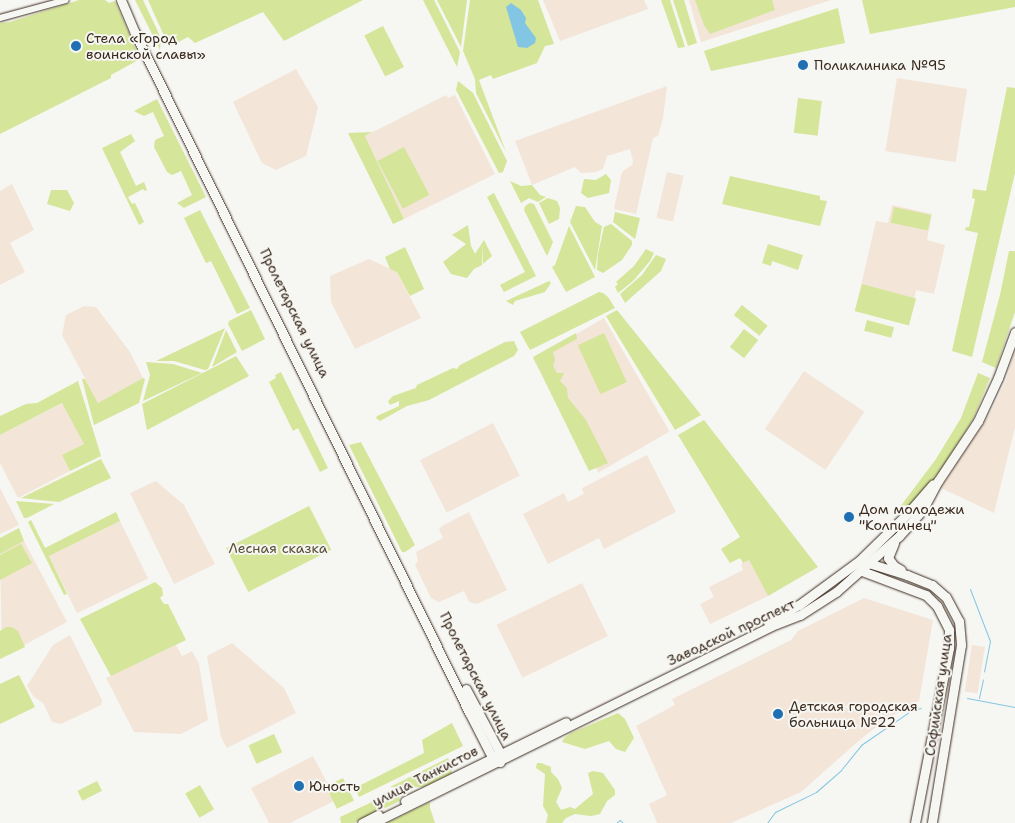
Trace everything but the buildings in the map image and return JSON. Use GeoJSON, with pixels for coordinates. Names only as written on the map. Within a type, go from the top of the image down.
{"type":"FeatureCollection","features":[{"type":"Feature","properties":{"kind":"main road","name":"Пролетарская улица"},"geometry":{"type":"LineString","coordinates":[[121,0],[143,48],[497,757]]}},
{"type":"Feature","properties":{"kind":"main road","name":"Пролетарская улица"},"geometry":{"type":"LineString","coordinates":[[127,0],[160,72],[497,757]]}},
{"type":"Feature","properties":{"kind":"main road","name":"Заводской проспект"},"geometry":{"type":"LineString","coordinates":[[497,757],[674,671],[771,626],[800,615],[822,602],[862,571],[923,510],[938,481],[978,421],[998,378],[1015,332]]}},
{"type":"Feature","properties":{"kind":"main road","name":"Заводской проспект"},"geometry":{"type":"LineString","coordinates":[[674,671],[799,605],[859,560],[938,481]]}},
{"type":"Feature","properties":{"kind":"main road"},"geometry":{"type":"LineString","coordinates":[[899,536],[890,548],[888,558],[894,566],[907,575]]}},
{"type":"Feature","properties":{"kind":"main road"},"geometry":{"type":"LineString","coordinates":[[859,560],[862,571]]}},
{"type":"Feature","properties":{"kind":"main road","name":"Софийская улица"},"geometry":{"type":"LineString","coordinates":[[859,560],[926,581],[946,597],[955,611],[961,632],[962,645],[932,823]]}},
{"type":"Feature","properties":{"kind":"main road","name":"Софийская улица"},"geometry":{"type":"LineString","coordinates":[[862,571],[926,595],[938,606],[947,622],[948,648],[915,823]]}},
{"type":"Feature","properties":{"kind":"main road"},"geometry":{"type":"LineString","coordinates":[[929,752],[938,748],[943,762]]}},
{"type":"Feature","properties":{"kind":"main road","name":"улица Танкистов"},"geometry":{"type":"LineString","coordinates":[[362,823],[497,757]]}},
{"type":"Feature","properties":{"kind":"main road","name":"улица Танкистов"},"geometry":{"type":"LineString","coordinates":[[373,823],[497,757]]}},
{"type":"Feature","properties":{"kind":"street"},"geometry":{"type":"LineString","coordinates":[[0,18],[53,1],[66,0]]}},
{"type":"Feature","properties":{"kind":"shaded area"},"geometry":{"type":"Polygon","coordinates":[[[543,0],[644,0],[648,9],[560,41],[543,0]]]}},
{"type":"Feature","properties":{"kind":"shaded area"},"geometry":{"type":"Polygon","coordinates":[[[689,0],[831,0],[701,42],[689,0]]]}},
{"type":"Feature","properties":{"kind":"shaded area"},"geometry":{"type":"Polygon","coordinates":[[[296,69],[318,107],[306,156],[276,170],[262,163],[233,102],[296,69]]]}},
{"type":"Feature","properties":{"kind":"shaded area"},"geometry":{"type":"Polygon","coordinates":[[[897,78],[967,89],[956,162],[885,151],[897,78]]]}},
{"type":"Feature","properties":{"kind":"shaded area"},"geometry":{"type":"Polygon","coordinates":[[[667,86],[663,118],[658,136],[653,138],[636,214],[614,209],[622,172],[632,165],[630,149],[607,156],[603,169],[596,172],[581,173],[575,167],[532,185],[515,141],[667,86]]]}},
{"type":"Feature","properties":{"kind":"shaded area"},"geometry":{"type":"Polygon","coordinates":[[[446,95],[448,98],[455,95],[495,174],[404,219],[365,136],[446,95]]]}},
{"type":"Feature","properties":{"kind":"shaded area"},"geometry":{"type":"Polygon","coordinates":[[[667,172],[684,176],[673,222],[656,218],[667,172]]]}},
{"type":"Feature","properties":{"kind":"shaded area"},"geometry":{"type":"Polygon","coordinates":[[[12,184],[34,230],[10,243],[25,272],[0,285],[0,191],[12,184]]]}},
{"type":"Feature","properties":{"kind":"shaded area"},"geometry":{"type":"Polygon","coordinates":[[[892,205],[932,214],[927,240],[945,245],[934,294],[916,290],[909,325],[855,311],[876,221],[888,223],[892,205]]]}},
{"type":"Feature","properties":{"kind":"shaded area"},"geometry":{"type":"Polygon","coordinates":[[[369,259],[397,272],[421,318],[355,349],[331,302],[330,276],[369,259]]]}},
{"type":"Feature","properties":{"kind":"shaded area"},"geometry":{"type":"Polygon","coordinates":[[[84,306],[96,307],[130,352],[143,378],[98,403],[62,335],[66,315],[84,306]]]}},
{"type":"Feature","properties":{"kind":"shaded area"},"geometry":{"type":"Polygon","coordinates":[[[604,318],[670,431],[598,472],[533,359],[604,318]]]}},
{"type":"Feature","properties":{"kind":"shaded area"},"geometry":{"type":"Polygon","coordinates":[[[1015,350],[1015,427],[994,513],[941,488],[990,414],[1006,381],[1015,350]]]}},
{"type":"Feature","properties":{"kind":"shaded area"},"geometry":{"type":"Polygon","coordinates":[[[804,371],[865,412],[825,470],[765,429],[804,371]]]}},
{"type":"Feature","properties":{"kind":"shaded area"},"geometry":{"type":"Polygon","coordinates":[[[63,403],[84,444],[62,455],[70,471],[18,498],[0,463],[0,435],[63,403]]]}},
{"type":"Feature","properties":{"kind":"shaded area"},"geometry":{"type":"Polygon","coordinates":[[[493,423],[520,476],[447,513],[420,460],[493,423]]]}},
{"type":"Feature","properties":{"kind":"shaded area"},"geometry":{"type":"Polygon","coordinates":[[[647,455],[676,512],[604,549],[599,538],[548,564],[523,514],[564,493],[568,502],[584,494],[582,488],[647,455]]]}},
{"type":"Feature","properties":{"kind":"shaded area"},"geometry":{"type":"Polygon","coordinates":[[[156,481],[184,505],[215,564],[174,584],[130,493],[156,481]]]}},
{"type":"Feature","properties":{"kind":"shaded area"},"geometry":{"type":"Polygon","coordinates":[[[0,488],[19,525],[0,534],[0,488]]]}},
{"type":"Feature","properties":{"kind":"shaded area"},"geometry":{"type":"Polygon","coordinates":[[[469,512],[507,590],[477,604],[469,602],[464,591],[439,602],[431,598],[415,565],[418,561],[416,552],[443,538],[439,529],[442,526],[469,512]]]}},
{"type":"Feature","properties":{"kind":"shaded area"},"geometry":{"type":"Polygon","coordinates":[[[120,521],[148,579],[77,613],[49,556],[120,521]]]}},
{"type":"Feature","properties":{"kind":"shaded area"},"geometry":{"type":"Polygon","coordinates":[[[24,541],[67,622],[2,657],[0,554],[24,541]]]}},
{"type":"Feature","properties":{"kind":"shaded area"},"geometry":{"type":"Polygon","coordinates":[[[749,560],[768,596],[710,624],[700,604],[714,597],[709,587],[743,570],[741,564],[749,560]]]}},
{"type":"Feature","properties":{"kind":"shaded area"},"geometry":{"type":"Polygon","coordinates":[[[582,583],[608,636],[522,678],[497,625],[582,583]]]}},
{"type":"Feature","properties":{"kind":"shaded area","name":"Детская городская больница №22"},"geometry":{"type":"Polygon","coordinates":[[[864,598],[933,620],[919,701],[887,719],[862,738],[801,792],[731,823],[657,823],[649,804],[667,795],[636,726],[675,705],[672,699],[791,640],[798,631],[864,598]]]}},
{"type":"Feature","properties":{"kind":"shaded area"},"geometry":{"type":"Polygon","coordinates":[[[70,635],[102,700],[101,705],[61,724],[52,722],[43,703],[34,697],[27,686],[53,645],[70,635]]]}},
{"type":"Feature","properties":{"kind":"shaded area"},"geometry":{"type":"Polygon","coordinates":[[[232,643],[284,688],[296,713],[227,748],[221,737],[207,656],[232,643]]]}},
{"type":"Feature","properties":{"kind":"shaded area"},"geometry":{"type":"Polygon","coordinates":[[[176,645],[182,656],[192,651],[199,664],[208,720],[181,734],[134,732],[106,678],[176,645]]]}},
{"type":"Feature","properties":{"kind":"shaded area"},"geometry":{"type":"Polygon","coordinates":[[[972,645],[985,647],[977,693],[965,691],[972,645]]]}},
{"type":"Feature","properties":{"kind":"shaded area"},"geometry":{"type":"Polygon","coordinates":[[[313,756],[336,800],[290,823],[269,823],[251,788],[313,756]]]}},
{"type":"Feature","properties":{"kind":"green space"},"geometry":{"type":"Polygon","coordinates":[[[79,0],[105,0],[109,3],[115,1],[140,59],[111,75],[111,78],[0,134],[0,23],[10,22],[79,0]]]}},
{"type":"Feature","properties":{"kind":"green space"},"geometry":{"type":"Polygon","coordinates":[[[135,0],[143,0],[161,38],[160,50],[135,0]]]}},
{"type":"Feature","properties":{"kind":"green space"},"geometry":{"type":"Polygon","coordinates":[[[148,0],[363,0],[284,41],[263,12],[195,43],[188,37],[169,47],[148,0]]]}},
{"type":"Feature","properties":{"kind":"green space"},"geometry":{"type":"Polygon","coordinates":[[[423,0],[434,0],[460,52],[457,67],[423,0]]]}},
{"type":"Feature","properties":{"kind":"green space"},"geometry":{"type":"Polygon","coordinates":[[[437,0],[467,0],[461,47],[437,0]]]}},
{"type":"Feature","properties":{"kind":"green space"},"geometry":{"type":"Polygon","coordinates":[[[470,0],[538,0],[554,44],[545,46],[537,63],[493,79],[491,75],[479,80],[506,152],[476,93],[475,79],[463,51],[470,0]]]}},
{"type":"Feature","properties":{"kind":"green space"},"geometry":{"type":"Polygon","coordinates":[[[661,0],[670,0],[685,47],[678,48],[661,0]]]}},
{"type":"Feature","properties":{"kind":"green space"},"geometry":{"type":"Polygon","coordinates":[[[673,0],[684,0],[697,43],[688,46],[673,0]]]}},
{"type":"Feature","properties":{"kind":"green space"},"geometry":{"type":"Polygon","coordinates":[[[695,0],[772,0],[775,10],[710,34],[704,25],[695,0]]]}},
{"type":"Feature","properties":{"kind":"green space"},"geometry":{"type":"Polygon","coordinates":[[[862,0],[1015,0],[1015,7],[870,34],[862,0]]]}},
{"type":"Feature","properties":{"kind":"green space"},"geometry":{"type":"Polygon","coordinates":[[[838,8],[845,43],[711,71],[704,51],[838,8]]]}},
{"type":"Feature","properties":{"kind":"green space"},"geometry":{"type":"Polygon","coordinates":[[[383,26],[404,67],[385,77],[364,36],[383,26]]]}},
{"type":"Feature","properties":{"kind":"green space"},"geometry":{"type":"Polygon","coordinates":[[[458,81],[473,93],[507,161],[503,172],[499,173],[456,90],[458,81]]]}},
{"type":"Feature","properties":{"kind":"green space"},"geometry":{"type":"Polygon","coordinates":[[[1007,87],[1015,88],[1015,173],[972,357],[952,351],[978,233],[965,230],[966,227],[969,227],[975,199],[972,198],[973,189],[986,191],[1007,87]]]}},
{"type":"Feature","properties":{"kind":"green space"},"geometry":{"type":"Polygon","coordinates":[[[798,98],[822,101],[818,136],[794,133],[798,98]]]}},
{"type":"Feature","properties":{"kind":"green space"},"geometry":{"type":"Polygon","coordinates":[[[157,99],[206,197],[184,208],[177,203],[192,195],[181,171],[172,175],[167,172],[154,147],[155,140],[164,136],[153,112],[144,116],[134,111],[157,99]]]}},
{"type":"Feature","properties":{"kind":"green space"},"geometry":{"type":"Polygon","coordinates":[[[372,132],[365,136],[404,219],[393,224],[348,133],[372,132]]]}},
{"type":"Feature","properties":{"kind":"green space"},"geometry":{"type":"Polygon","coordinates":[[[131,134],[135,141],[120,152],[136,186],[144,182],[147,190],[143,189],[128,197],[132,204],[135,203],[144,222],[139,225],[102,148],[131,134]]]}},
{"type":"Feature","properties":{"kind":"green space"},"geometry":{"type":"Polygon","coordinates":[[[404,147],[429,195],[403,209],[378,161],[404,147]]]}},
{"type":"Feature","properties":{"kind":"green space"},"geometry":{"type":"Polygon","coordinates":[[[606,174],[611,180],[609,193],[588,198],[581,193],[584,179],[596,180],[606,174]]]}},
{"type":"Feature","properties":{"kind":"green space"},"geometry":{"type":"Polygon","coordinates":[[[730,176],[820,196],[820,200],[827,201],[820,226],[722,204],[730,176]]]}},
{"type":"Feature","properties":{"kind":"green space"},"geometry":{"type":"Polygon","coordinates":[[[510,181],[521,186],[532,185],[540,195],[546,197],[538,202],[529,198],[521,203],[510,181]]]}},
{"type":"Feature","properties":{"kind":"green space"},"geometry":{"type":"Polygon","coordinates":[[[51,190],[67,190],[74,203],[70,211],[47,204],[51,190]]]}},
{"type":"Feature","properties":{"kind":"green space"},"geometry":{"type":"Polygon","coordinates":[[[494,193],[536,276],[504,292],[500,285],[525,272],[487,197],[494,193]]]}},
{"type":"Feature","properties":{"kind":"green space"},"geometry":{"type":"Polygon","coordinates":[[[548,198],[557,201],[560,208],[559,219],[549,224],[539,203],[548,198]]]}},
{"type":"Feature","properties":{"kind":"green space"},"geometry":{"type":"Polygon","coordinates":[[[530,203],[534,204],[553,242],[547,256],[524,210],[525,206],[530,203]]]}},
{"type":"Feature","properties":{"kind":"green space"},"geometry":{"type":"Polygon","coordinates":[[[576,206],[585,207],[595,222],[602,226],[595,270],[570,222],[576,206]]]}},
{"type":"Feature","properties":{"kind":"green space"},"geometry":{"type":"Polygon","coordinates":[[[894,207],[931,215],[928,231],[891,223],[894,207]]]}},
{"type":"Feature","properties":{"kind":"green space"},"geometry":{"type":"Polygon","coordinates":[[[200,210],[250,308],[237,314],[211,261],[206,263],[184,218],[200,210]]]}},
{"type":"Feature","properties":{"kind":"green space"},"geometry":{"type":"Polygon","coordinates":[[[615,212],[640,218],[635,239],[613,222],[615,212]]]}},
{"type":"Feature","properties":{"kind":"green space"},"geometry":{"type":"Polygon","coordinates":[[[611,224],[632,241],[632,245],[622,260],[603,273],[597,270],[598,254],[604,227],[611,224]]]}},
{"type":"Feature","properties":{"kind":"green space"},"geometry":{"type":"Polygon","coordinates":[[[468,225],[471,246],[475,254],[484,240],[492,256],[483,264],[483,242],[482,265],[474,269],[467,278],[451,274],[443,262],[466,244],[452,235],[468,225]]]}},
{"type":"Feature","properties":{"kind":"green space"},"geometry":{"type":"Polygon","coordinates":[[[569,226],[595,277],[566,292],[552,267],[555,265],[569,226]]]}},
{"type":"Feature","properties":{"kind":"green space"},"geometry":{"type":"Polygon","coordinates":[[[768,244],[803,255],[798,270],[772,261],[771,266],[762,263],[768,244]]]}},
{"type":"Feature","properties":{"kind":"green space"},"geometry":{"type":"Polygon","coordinates":[[[405,247],[424,289],[410,296],[397,272],[390,269],[385,257],[405,247]]]}},
{"type":"Feature","properties":{"kind":"green space"},"geometry":{"type":"Polygon","coordinates":[[[646,249],[654,253],[650,261],[633,281],[618,293],[615,287],[618,284],[616,282],[634,266],[646,249]]]}},
{"type":"Feature","properties":{"kind":"green space"},"geometry":{"type":"Polygon","coordinates":[[[1009,251],[1015,251],[1015,312],[996,368],[982,362],[1000,295],[1009,251]]]}},
{"type":"Feature","properties":{"kind":"green space"},"geometry":{"type":"Polygon","coordinates":[[[656,255],[666,259],[661,271],[625,303],[620,294],[642,275],[656,255]]]}},
{"type":"Feature","properties":{"kind":"green space"},"geometry":{"type":"Polygon","coordinates":[[[549,281],[551,283],[545,292],[515,301],[513,305],[506,301],[549,281]]]}},
{"type":"Feature","properties":{"kind":"green space"},"geometry":{"type":"Polygon","coordinates":[[[862,284],[916,298],[909,326],[855,311],[862,284]]]}},
{"type":"Feature","properties":{"kind":"green space"},"geometry":{"type":"Polygon","coordinates":[[[599,292],[608,297],[615,308],[530,350],[520,332],[599,292]]]}},
{"type":"Feature","properties":{"kind":"green space"},"geometry":{"type":"Polygon","coordinates":[[[742,305],[768,326],[759,336],[734,315],[742,305]]]}},
{"type":"Feature","properties":{"kind":"green space"},"geometry":{"type":"Polygon","coordinates":[[[251,310],[265,339],[242,351],[228,324],[229,321],[251,310]]]}},
{"type":"Feature","properties":{"kind":"green space"},"geometry":{"type":"Polygon","coordinates":[[[617,310],[701,415],[675,430],[606,316],[617,310]]]}},
{"type":"Feature","properties":{"kind":"green space"},"geometry":{"type":"Polygon","coordinates":[[[867,320],[894,327],[891,338],[864,331],[867,320]]]}},
{"type":"Feature","properties":{"kind":"green space"},"geometry":{"type":"Polygon","coordinates":[[[225,328],[208,369],[205,370],[174,361],[156,361],[225,328]]]}},
{"type":"Feature","properties":{"kind":"green space"},"geometry":{"type":"Polygon","coordinates":[[[744,329],[758,340],[744,358],[730,347],[744,329]]]}},
{"type":"Feature","properties":{"kind":"green space"},"geometry":{"type":"Polygon","coordinates":[[[226,330],[237,352],[212,367],[226,330]]]}},
{"type":"Feature","properties":{"kind":"green space"},"geometry":{"type":"Polygon","coordinates":[[[576,333],[577,339],[553,352],[555,360],[553,366],[557,373],[564,373],[560,381],[567,388],[568,398],[586,420],[608,463],[589,471],[533,357],[576,333]]]}},
{"type":"Feature","properties":{"kind":"green space"},"geometry":{"type":"Polygon","coordinates":[[[604,333],[627,382],[601,394],[578,345],[604,333]]]}},
{"type":"Feature","properties":{"kind":"green space"},"geometry":{"type":"Polygon","coordinates":[[[514,341],[518,350],[514,356],[429,400],[407,406],[380,421],[376,418],[399,406],[399,401],[390,405],[388,401],[393,396],[416,388],[417,385],[453,368],[457,369],[460,365],[505,342],[514,341]]]}},
{"type":"Feature","properties":{"kind":"green space"},"geometry":{"type":"Polygon","coordinates":[[[236,356],[249,376],[147,430],[142,404],[236,356]]]}},
{"type":"Feature","properties":{"kind":"green space"},"geometry":{"type":"Polygon","coordinates":[[[146,362],[173,364],[202,373],[143,401],[150,375],[146,362]]]}},
{"type":"Feature","properties":{"kind":"green space"},"geometry":{"type":"Polygon","coordinates":[[[281,372],[328,468],[320,472],[298,428],[293,431],[269,382],[276,378],[275,375],[281,372]]]}},
{"type":"Feature","properties":{"kind":"green space"},"geometry":{"type":"Polygon","coordinates":[[[978,373],[990,378],[973,419],[946,462],[921,496],[909,507],[900,507],[936,459],[961,418],[978,373]]]}},
{"type":"Feature","properties":{"kind":"green space"},"geometry":{"type":"Polygon","coordinates":[[[143,378],[145,379],[139,403],[94,425],[82,379],[85,379],[98,403],[143,378]]]}},
{"type":"Feature","properties":{"kind":"green space"},"geometry":{"type":"Polygon","coordinates":[[[78,381],[101,456],[70,471],[62,455],[84,444],[62,403],[0,435],[0,416],[26,404],[37,403],[78,381]]]}},
{"type":"Feature","properties":{"kind":"green space"},"geometry":{"type":"Polygon","coordinates":[[[704,420],[818,567],[768,596],[749,560],[743,563],[740,558],[730,563],[721,549],[740,537],[678,435],[704,420]]]}},
{"type":"Feature","properties":{"kind":"green space"},"geometry":{"type":"Polygon","coordinates":[[[361,442],[415,545],[405,552],[402,552],[349,445],[361,442]]]}},
{"type":"Feature","properties":{"kind":"green space"},"geometry":{"type":"Polygon","coordinates":[[[101,459],[111,478],[59,502],[21,498],[101,459]]]}},
{"type":"Feature","properties":{"kind":"green space"},"geometry":{"type":"Polygon","coordinates":[[[16,501],[54,504],[24,518],[16,501]]]}},
{"type":"Feature","properties":{"kind":"green space","name":"Лесная сказка"},"geometry":{"type":"Polygon","coordinates":[[[309,506],[331,550],[248,592],[226,548],[309,506]]]}},
{"type":"Feature","properties":{"kind":"green space"},"geometry":{"type":"Polygon","coordinates":[[[116,512],[120,521],[49,556],[67,594],[64,595],[28,522],[31,520],[45,548],[116,512]]]}},
{"type":"Feature","properties":{"kind":"green space"},"geometry":{"type":"Polygon","coordinates":[[[19,528],[24,541],[0,554],[0,538],[19,528]]]}},
{"type":"Feature","properties":{"kind":"green space"},"geometry":{"type":"Polygon","coordinates":[[[21,544],[32,563],[0,580],[0,555],[21,544]]]}},
{"type":"Feature","properties":{"kind":"green space"},"geometry":{"type":"Polygon","coordinates":[[[155,582],[162,588],[163,595],[160,598],[164,604],[168,604],[186,640],[111,676],[80,619],[155,582]]]}},
{"type":"Feature","properties":{"kind":"green space"},"geometry":{"type":"Polygon","coordinates":[[[6,627],[11,627],[18,631],[25,647],[0,659],[0,631],[6,627]]]}},
{"type":"Feature","properties":{"kind":"green space"},"geometry":{"type":"Polygon","coordinates":[[[19,675],[35,707],[0,724],[0,684],[19,675]]]}},
{"type":"Feature","properties":{"kind":"green space"},"geometry":{"type":"Polygon","coordinates":[[[618,713],[625,719],[634,738],[625,752],[616,749],[609,741],[585,749],[562,742],[571,733],[618,713]]]}},
{"type":"Feature","properties":{"kind":"green space"},"geometry":{"type":"Polygon","coordinates":[[[452,723],[463,746],[359,797],[355,788],[424,753],[422,740],[452,723]]]}},
{"type":"Feature","properties":{"kind":"green space"},"geometry":{"type":"Polygon","coordinates":[[[274,734],[282,752],[257,764],[248,745],[274,734]]]}},
{"type":"Feature","properties":{"kind":"green space"},"geometry":{"type":"Polygon","coordinates":[[[448,758],[453,769],[451,770],[452,773],[424,787],[390,787],[448,758]]]}},
{"type":"Feature","properties":{"kind":"green space"},"geometry":{"type":"Polygon","coordinates":[[[537,763],[551,767],[551,772],[558,779],[562,788],[556,802],[561,810],[570,807],[575,809],[593,794],[588,773],[593,771],[603,773],[615,790],[615,795],[607,801],[600,814],[591,816],[575,814],[566,818],[562,823],[546,823],[548,815],[543,806],[545,774],[536,768],[537,763]]]}},
{"type":"Feature","properties":{"kind":"green space"},"geometry":{"type":"Polygon","coordinates":[[[343,778],[354,800],[337,809],[326,786],[343,778]]]}},
{"type":"Feature","properties":{"kind":"green space"},"geometry":{"type":"Polygon","coordinates":[[[97,781],[102,791],[82,801],[77,791],[97,781]]]}},
{"type":"Feature","properties":{"kind":"green space"},"geometry":{"type":"Polygon","coordinates":[[[200,785],[214,809],[199,818],[185,794],[200,785]]]}},
{"type":"Feature","properties":{"kind":"green space"},"geometry":{"type":"Polygon","coordinates":[[[398,794],[400,801],[354,823],[341,823],[340,817],[385,796],[398,794]]]}},
{"type":"Feature","properties":{"kind":"green space"},"geometry":{"type":"Polygon","coordinates":[[[430,802],[435,823],[387,823],[430,802]]]}},
{"type":"Feature","properties":{"kind":"water"},"geometry":{"type":"Polygon","coordinates":[[[511,3],[521,10],[526,18],[525,23],[536,38],[535,43],[527,48],[518,47],[506,7],[511,3]]]}},
{"type":"Feature","properties":{"kind":"waterway"},"geometry":{"type":"LineString","coordinates":[[970,589],[990,641],[984,671]]}},
{"type":"Feature","properties":{"kind":"waterway"},"geometry":{"type":"LineString","coordinates":[[979,698],[983,679]]}},
{"type":"Feature","properties":{"kind":"waterway"},"geometry":{"type":"LineString","coordinates":[[967,698],[1015,707]]}},
{"type":"Feature","properties":{"kind":"waterway"},"geometry":{"type":"LineString","coordinates":[[767,823],[775,812],[816,792],[841,770],[861,745],[912,710],[921,708]]}},
{"type":"Feature","properties":{"kind":"waterway"},"geometry":{"type":"LineString","coordinates":[[616,823],[620,820],[623,823]]}},
{"type":"Feature","properties":{"kind":"place","name":"Стела «Город воинской славы»"},"geometry":{"type":"Point","coordinates":[76,46]}},
{"type":"Feature","properties":{"kind":"place","name":"Поликлиника №95"},"geometry":{"type":"Point","coordinates":[803,65]}},
{"type":"Feature","properties":{"kind":"place","name":"Дом молодежи \"Колпинец\""},"geometry":{"type":"Point","coordinates":[849,517]}},
{"type":"Feature","properties":{"kind":"place","name":"Детская городская больница №22"},"geometry":{"type":"Point","coordinates":[778,714]}},
{"type":"Feature","properties":{"kind":"place","name":"Юность"},"geometry":{"type":"Point","coordinates":[299,786]}}]}
